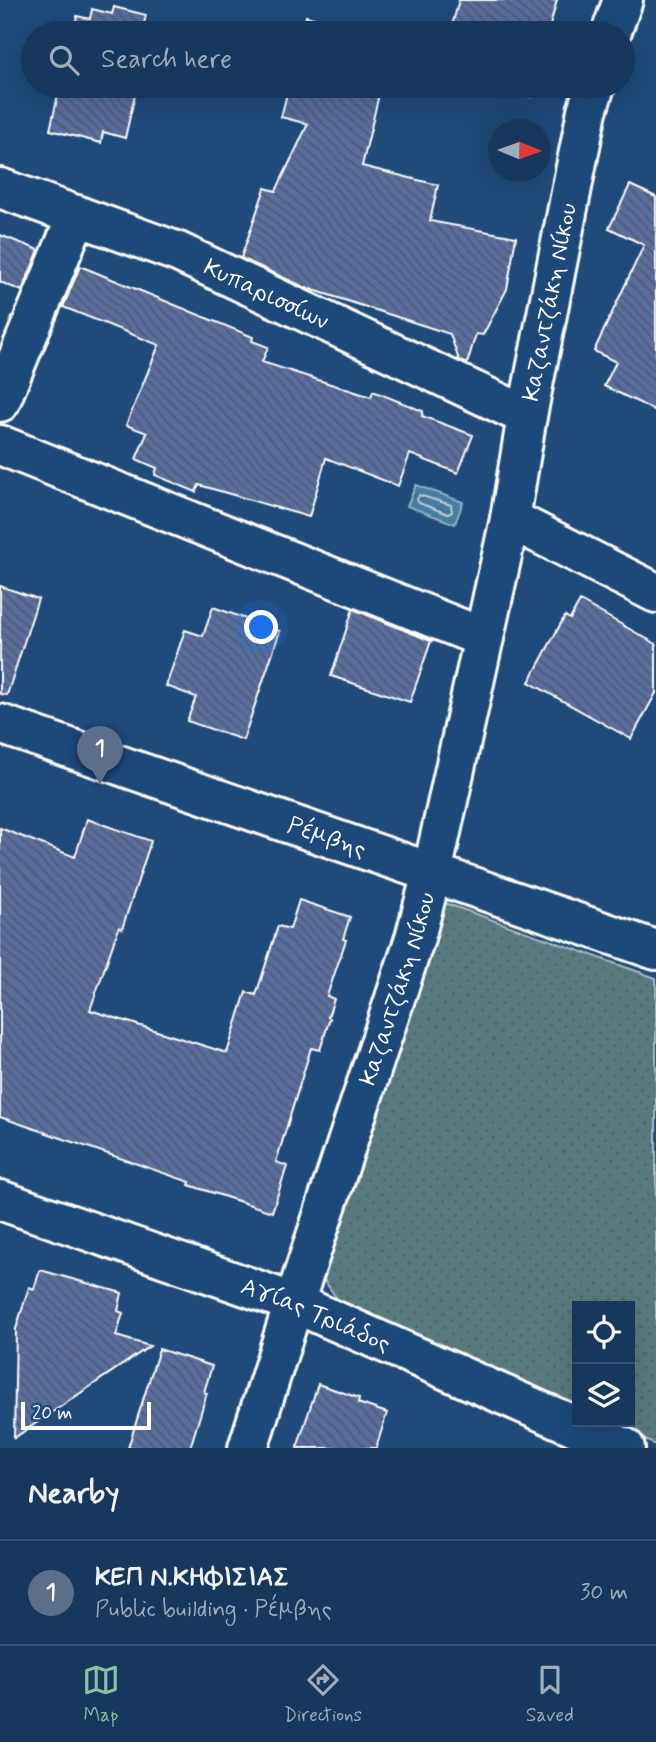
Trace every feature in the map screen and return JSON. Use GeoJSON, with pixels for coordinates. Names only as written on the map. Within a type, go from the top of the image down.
{"type":"FeatureCollection","features":[{"type":"Feature","properties":{"kind":"street"},"geometry":{"type":"LineString","coordinates":[[615,21],[623,0]]}},
{"type":"Feature","properties":{"kind":"street","name":"Καζαντζάκη Νίκου"},"geometry":{"type":"LineString","coordinates":[[248,1448],[415,938],[432,873],[510,519],[527,416],[591,98]]}},
{"type":"Feature","properties":{"kind":"street","name":"Κυπαρισσίων"},"geometry":{"type":"LineString","coordinates":[[0,188],[178,252],[527,416]]}},
{"type":"Feature","properties":{"kind":"street"},"geometry":{"type":"LineString","coordinates":[[0,402],[77,215]]}},
{"type":"Feature","properties":{"kind":"street"},"geometry":{"type":"LineString","coordinates":[[0,445],[484,638]]}},
{"type":"Feature","properties":{"kind":"street"},"geometry":{"type":"LineString","coordinates":[[510,519],[656,593]]}},
{"type":"Feature","properties":{"kind":"street","name":"Ρέμβης"},"geometry":{"type":"LineString","coordinates":[[0,724],[656,950]]}},
{"type":"Feature","properties":{"kind":"street","name":"Αγίας Τριάδος"},"geometry":{"type":"LineString","coordinates":[[1,1205],[294,1303],[625,1448]]}},
{"type":"Feature","properties":{"kind":"green space"},"geometry":{"type":"Polygon","coordinates":[[[445,903],[656,978],[656,1445],[616,1427],[635,1427],[635,1301],[572,1301],[572,1407],[341,1304],[323,1279],[445,903]]]}},
{"type":"Feature","properties":{"kind":"water"},"geometry":{"type":"Polygon","coordinates":[[[416,485],[463,502],[455,524],[407,506],[416,485]]]}},
{"type":"Feature","properties":{"kind":"building"},"geometry":{"type":"Polygon","coordinates":[[[459,0],[557,0],[551,21],[453,21],[459,0]]]}},
{"type":"Feature","properties":{"kind":"building"},"geometry":{"type":"Polygon","coordinates":[[[114,7],[146,15],[145,21],[76,21],[77,16],[90,19],[92,9],[112,14],[114,7]]]}},
{"type":"Feature","properties":{"kind":"building"},"geometry":{"type":"Polygon","coordinates":[[[306,16],[326,21],[305,21],[306,16]]]}},
{"type":"Feature","properties":{"kind":"building"},"geometry":{"type":"Polygon","coordinates":[[[57,98],[134,98],[125,138],[103,132],[101,143],[50,130],[57,98]]]}},
{"type":"Feature","properties":{"kind":"building"},"geometry":{"type":"Polygon","coordinates":[[[286,98],[378,98],[362,166],[438,185],[430,221],[516,237],[507,289],[483,335],[476,334],[467,364],[459,360],[450,334],[304,287],[241,258],[265,188],[276,191],[308,124],[281,117],[286,98]]]}},
{"type":"Feature","properties":{"kind":"building"},"geometry":{"type":"Polygon","coordinates":[[[630,185],[656,197],[656,411],[604,386],[616,362],[594,351],[644,245],[609,228],[630,185]]]}},
{"type":"Feature","properties":{"kind":"building"},"geometry":{"type":"Polygon","coordinates":[[[0,235],[39,250],[22,291],[0,282],[0,235]]]}},
{"type":"Feature","properties":{"kind":"building"},"geometry":{"type":"Polygon","coordinates":[[[80,266],[253,337],[252,341],[268,347],[262,362],[371,397],[373,391],[423,411],[422,416],[473,435],[458,473],[410,454],[398,486],[326,458],[309,517],[199,485],[196,492],[155,475],[157,468],[136,459],[147,433],[126,425],[159,345],[63,307],[80,266]]]}},
{"type":"Feature","properties":{"kind":"building"},"geometry":{"type":"Polygon","coordinates":[[[0,586],[38,599],[7,695],[0,694],[0,586]]]}},
{"type":"Feature","properties":{"kind":"building"},"geometry":{"type":"Polygon","coordinates":[[[580,601],[656,644],[656,693],[631,739],[529,682],[565,616],[570,619],[580,601]]]}},
{"type":"Feature","properties":{"kind":"building"},"geometry":{"type":"Polygon","coordinates":[[[213,607],[280,631],[243,740],[187,721],[196,697],[166,686],[185,630],[203,636],[213,607]]]}},
{"type":"Feature","properties":{"kind":"building"},"geometry":{"type":"Polygon","coordinates":[[[353,609],[431,641],[410,702],[331,676],[353,609]]]}},
{"type":"Feature","properties":{"kind":"building"},"geometry":{"type":"Polygon","coordinates":[[[87,819],[151,841],[122,929],[119,927],[90,1010],[227,1053],[246,992],[256,995],[278,926],[290,929],[299,900],[350,917],[343,939],[346,940],[327,996],[334,999],[328,1017],[330,1018],[320,1050],[311,1048],[276,1162],[287,1166],[272,1212],[0,1117],[0,828],[75,857],[87,819]]]}},
{"type":"Feature","properties":{"kind":"building"},"geometry":{"type":"Polygon","coordinates":[[[40,1270],[122,1293],[118,1311],[123,1313],[116,1336],[150,1346],[14,1438],[16,1329],[29,1287],[34,1289],[40,1270]]]}},
{"type":"Feature","properties":{"kind":"building"},"geometry":{"type":"Polygon","coordinates":[[[159,1349],[212,1366],[204,1392],[207,1393],[190,1448],[128,1448],[159,1349]]]}},
{"type":"Feature","properties":{"kind":"building"},"geometry":{"type":"Polygon","coordinates":[[[318,1384],[359,1398],[358,1403],[387,1413],[376,1448],[297,1448],[318,1384]]]}},
{"type":"Feature","properties":{"kind":"place","name":"ΚΕΠ Ν.ΚΗΦΙΣΙΑΣ"},"geometry":{"type":"Point","coordinates":[100,784]}}]}
